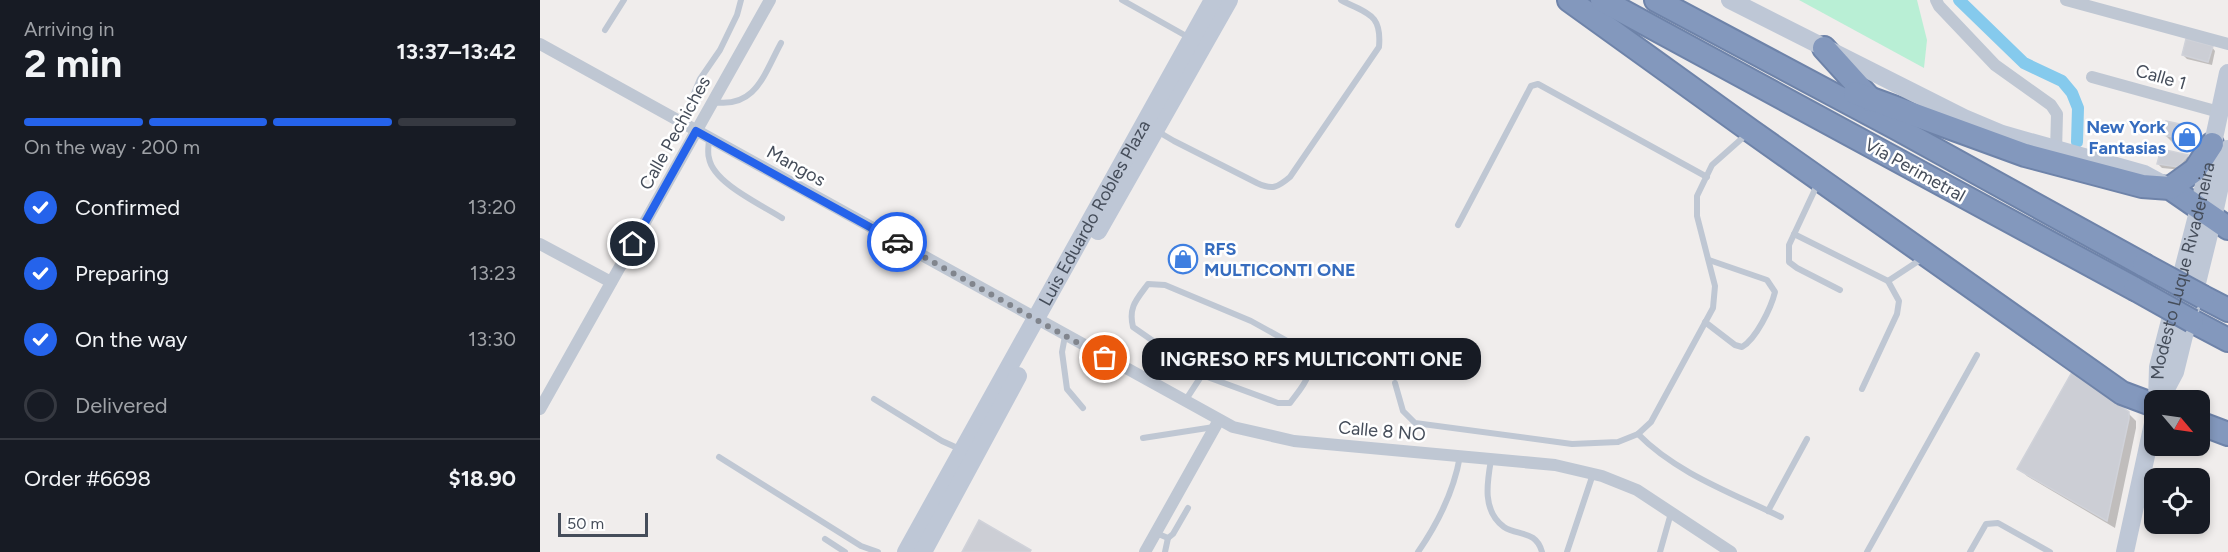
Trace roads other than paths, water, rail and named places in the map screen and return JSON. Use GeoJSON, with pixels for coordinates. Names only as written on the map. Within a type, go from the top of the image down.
{"type":"FeatureCollection","features":[{"type":"Feature","properties":{"kind":"highway"},"geometry":{"type":"LineString","coordinates":[[1569,0],[1750,131],[2122,393],[2144,401]]}},
{"type":"Feature","properties":{"kind":"highway","name":"Vía Perimetral"},"geometry":{"type":"LineString","coordinates":[[1602,0],[2228,340]]}},
{"type":"Feature","properties":{"kind":"highway","name":"Vía Perimetral"},"geometry":{"type":"LineString","coordinates":[[1656,0],[1898,129],[2228,310]]}},
{"type":"Feature","properties":{"kind":"highway"},"geometry":{"type":"LineString","coordinates":[[1824,48],[1898,129]]}},
{"type":"Feature","properties":{"kind":"highway"},"geometry":{"type":"LineString","coordinates":[[1785,70],[1870,98],[2025,155],[2142,186],[2170,188],[2214,218]]}},
{"type":"Feature","properties":{"kind":"highway"},"geometry":{"type":"LineString","coordinates":[[2170,188],[2195,170],[2220,146]]}},
{"type":"Feature","properties":{"kind":"highway"},"geometry":{"type":"LineString","coordinates":[[2210,427],[2228,434]]}},
{"type":"Feature","properties":{"kind":"street","name":"Calle Pechiches"},"geometry":{"type":"LineString","coordinates":[[540,409],[770,0]]}},
{"type":"Feature","properties":{"kind":"street","name":"Luis Eduardo Robles Plaza"},"geometry":{"type":"LineString","coordinates":[[1150,126],[1191,39],[1213,0]]}},
{"type":"Feature","properties":{"kind":"street","name":"Luis Eduardo Robles Plaza"},"geometry":{"type":"LineString","coordinates":[[906,552],[963,450],[1040,322],[1150,126],[1229,0]]}},
{"type":"Feature","properties":{"kind":"street"},"geometry":{"type":"LineString","coordinates":[[1730,0],[1964,118],[2002,134],[2144,174],[2170,188]]}},
{"type":"Feature","properties":{"kind":"street"},"geometry":{"type":"LineString","coordinates":[[1936,0],[1990,60],[2051,105],[2057,114],[2056,150]]}},
{"type":"Feature","properties":{"kind":"street"},"geometry":{"type":"LineString","coordinates":[[2066,0],[2228,44]]}},
{"type":"Feature","properties":{"kind":"street","name":"Mangos"},"geometry":{"type":"LineString","coordinates":[[540,44],[1040,322]]}},
{"type":"Feature","properties":{"kind":"street","name":"Modesto Luque Rivadeneira"},"geometry":{"type":"LineString","coordinates":[[2164,390],[2175,372],[2214,218],[2220,146],[2220,112],[2228,73]]}},
{"type":"Feature","properties":{"kind":"street","name":"Calle 1"},"geometry":{"type":"LineString","coordinates":[[2092,77],[2220,112]]}},
{"type":"Feature","properties":{"kind":"street"},"geometry":{"type":"LineString","coordinates":[[540,244],[612,282]]}},
{"type":"Feature","properties":{"kind":"street","name":"Luis Eduardo Robles Plaza"},"geometry":{"type":"LineString","coordinates":[[923,552],[1040,322]]}},
{"type":"Feature","properties":{"kind":"street","name":"Calle 8 NO"},"geometry":{"type":"LineString","coordinates":[[1040,322],[1184,401],[1217,423],[1294,441],[1555,465],[1593,474],[1636,490],[1731,552]]}},
{"type":"Feature","properties":{"kind":"street"},"geometry":{"type":"LineString","coordinates":[[1145,552],[1217,423]]}},
{"type":"Feature","properties":{"kind":"street"},"geometry":{"type":"LineString","coordinates":[[2125,552],[2146,456]]}},
{"type":"Feature","properties":{"kind":"lane"},"geometry":{"type":"LineString","coordinates":[[605,30],[624,0]]}},
{"type":"Feature","properties":{"kind":"lane"},"geometry":{"type":"LineString","coordinates":[[684,124],[700,79],[720,50],[737,15],[741,0]]}},
{"type":"Feature","properties":{"kind":"lane"},"geometry":{"type":"LineString","coordinates":[[1122,0],[1191,39]]}},
{"type":"Feature","properties":{"kind":"lane"},"geometry":{"type":"LineString","coordinates":[[1150,126],[1174,141],[1269,189],[1278,187],[1290,177],[1379,47],[1381,29],[1373,17],[1341,0]]}},
{"type":"Feature","properties":{"kind":"lane"},"geometry":{"type":"LineString","coordinates":[[713,102],[729,105],[746,98],[759,83],[781,43]]}},
{"type":"Feature","properties":{"kind":"lane"},"geometry":{"type":"LineString","coordinates":[[1458,225],[1531,86],[1538,84],[1707,177]]}},
{"type":"Feature","properties":{"kind":"lane"},"geometry":{"type":"LineString","coordinates":[[1395,382],[1403,411],[1415,423],[1572,444],[1618,442],[1638,434],[1650,422],[1713,308],[1715,286],[1697,216],[1697,196],[1712,165],[1750,131]]}},
{"type":"Feature","properties":{"kind":"lane"},"geometry":{"type":"LineString","coordinates":[[710,138],[708,157],[713,169],[723,180],[782,218]]}},
{"type":"Feature","properties":{"kind":"lane"},"geometry":{"type":"LineString","coordinates":[[1820,180],[1789,245],[1789,262],[1840,290]]}},
{"type":"Feature","properties":{"kind":"lane"},"geometry":{"type":"LineString","coordinates":[[1794,234],[1888,281],[1899,301],[1898,314],[1862,389]]}},
{"type":"Feature","properties":{"kind":"lane"},"geometry":{"type":"LineString","coordinates":[[1888,281],[1926,255]]}},
{"type":"Feature","properties":{"kind":"lane"},"geometry":{"type":"LineString","coordinates":[[1705,322],[1735,345],[1742,347],[1749,343],[1772,304],[1775,292],[1767,280],[1709,260]]}},
{"type":"Feature","properties":{"kind":"lane"},"geometry":{"type":"LineString","coordinates":[[1148,284],[1165,285],[1251,321],[1307,352],[1311,365],[1308,380],[1290,403],[1278,403],[1202,375],[1133,327],[1130,315],[1136,300],[1148,284]]}},
{"type":"Feature","properties":{"kind":"lane"},"geometry":{"type":"LineString","coordinates":[[1065,336],[1062,352],[1068,389],[1083,408]]}},
{"type":"Feature","properties":{"kind":"lane"},"geometry":{"type":"LineString","coordinates":[[1867,552],[1977,355]]}},
{"type":"Feature","properties":{"kind":"lane"},"geometry":{"type":"LineString","coordinates":[[1184,401],[1202,375]]}},
{"type":"Feature","properties":{"kind":"lane"},"geometry":{"type":"LineString","coordinates":[[874,399],[942,441],[963,450]]}},
{"type":"Feature","properties":{"kind":"lane"},"geometry":{"type":"LineString","coordinates":[[1143,438],[1217,423]]}},
{"type":"Feature","properties":{"kind":"lane"},"geometry":{"type":"LineString","coordinates":[[1638,434],[1655,451],[1685,470],[1781,517]]}},
{"type":"Feature","properties":{"kind":"lane"},"geometry":{"type":"LineString","coordinates":[[1768,511],[1807,439]]}},
{"type":"Feature","properties":{"kind":"lane"},"geometry":{"type":"LineString","coordinates":[[1418,552],[1437,523],[1457,471],[1460,456]]}},
{"type":"Feature","properties":{"kind":"lane"},"geometry":{"type":"LineString","coordinates":[[719,458],[861,546],[878,552]]}},
{"type":"Feature","properties":{"kind":"lane"},"geometry":{"type":"LineString","coordinates":[[1491,459],[1487,484],[1488,504],[1495,517],[1505,528],[1527,534],[1540,546],[1542,552]]}},
{"type":"Feature","properties":{"kind":"lane"},"geometry":{"type":"LineString","coordinates":[[1567,552],[1593,474]]}},
{"type":"Feature","properties":{"kind":"lane"},"geometry":{"type":"LineString","coordinates":[[1165,552],[1168,538],[1173,534],[1188,508]]}},
{"type":"Feature","properties":{"kind":"lane"},"geometry":{"type":"LineString","coordinates":[[1660,552],[1671,513]]}},
{"type":"Feature","properties":{"kind":"lane"},"geometry":{"type":"LineString","coordinates":[[1970,552],[1986,525],[1991,522],[1998,523],[2050,552]]}},
{"type":"Feature","properties":{"kind":"lane"},"geometry":{"type":"LineString","coordinates":[[1155,533],[1168,538]]}},
{"type":"Feature","properties":{"kind":"lane"},"geometry":{"type":"LineString","coordinates":[[825,539],[845,552]]}},
{"type":"Feature","properties":{"kind":"waterway"},"geometry":{"type":"LineString","coordinates":[[1959,0],[2024,63],[2062,81],[2072,93],[2078,108],[2077,142]]}},
{"type":"Feature","properties":{"kind":"place","name":"New York Fantasias"},"geometry":{"type":"Point","coordinates":[2187,137]}},
{"type":"Feature","properties":{"kind":"place","name":"RFS MULTICONTI ONE"},"geometry":{"type":"Point","coordinates":[1183,259]}},
{"type":"Feature","properties":{"kind":"place","name":"INGRESO RFS MULTICONTI ONE"},"geometry":{"type":"Point","coordinates":[1105,358]}}]}
